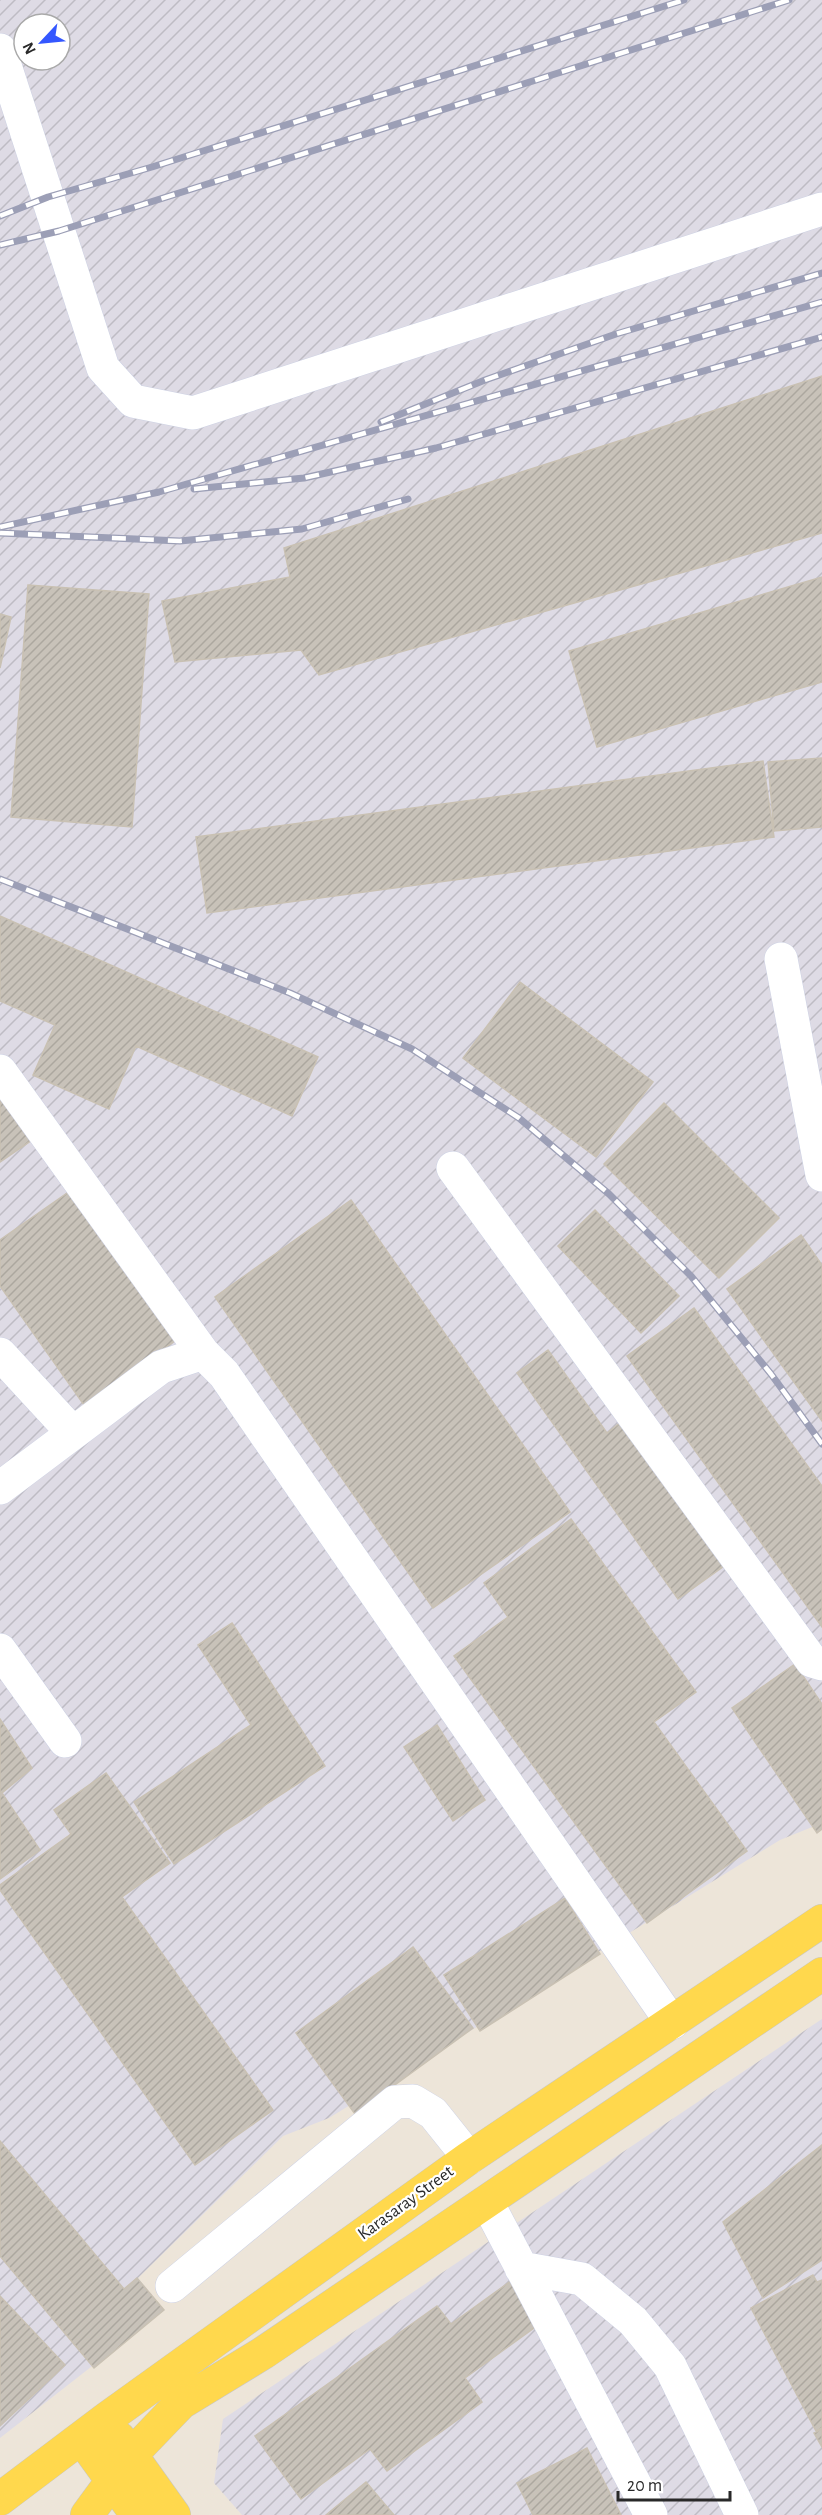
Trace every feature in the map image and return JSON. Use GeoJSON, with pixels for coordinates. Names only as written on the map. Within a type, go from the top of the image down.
{"type":"FeatureCollection","features":[{"type":"Feature","properties":{"kind":"main road","name":"Karasaray Street"},"geometry":{"type":"LineString","coordinates":[[0,2499],[469,2158],[822,1921]]}},
{"type":"Feature","properties":{"kind":"main road"},"geometry":{"type":"LineString","coordinates":[[87,2515],[122,2467],[181,2403],[263,2354],[822,1974]]}},
{"type":"Feature","properties":{"kind":"main road"},"geometry":{"type":"LineString","coordinates":[[94,2429],[122,2467],[174,2515]]}},
{"type":"Feature","properties":{"kind":"main road"},"geometry":{"type":"LineString","coordinates":[[122,2467],[136,2515]]}},
{"type":"Feature","properties":{"kind":"lane"},"geometry":{"type":"LineString","coordinates":[[0,50],[103,368],[133,401],[193,413],[822,209]]}},
{"type":"Feature","properties":{"kind":"lane"},"geometry":{"type":"LineString","coordinates":[[781,959],[822,1175]]}},
{"type":"Feature","properties":{"kind":"lane"},"geometry":{"type":"LineString","coordinates":[[0,1071],[203,1353],[224,1374],[672,2023]]}},
{"type":"Feature","properties":{"kind":"lane"},"geometry":{"type":"LineString","coordinates":[[453,1168],[812,1661],[822,1664]]}},
{"type":"Feature","properties":{"kind":"lane"},"geometry":{"type":"LineString","coordinates":[[0,1488],[161,1367],[203,1353]]}},
{"type":"Feature","properties":{"kind":"lane"},"geometry":{"type":"LineString","coordinates":[[0,1354],[73,1433]]}},
{"type":"Feature","properties":{"kind":"lane"},"geometry":{"type":"LineString","coordinates":[[0,1650],[65,1741]]}},
{"type":"Feature","properties":{"kind":"lane"},"geometry":{"type":"LineString","coordinates":[[172,2286],[395,2102],[413,2102],[433,2113],[469,2158]]}},
{"type":"Feature","properties":{"kind":"lane"},"geometry":{"type":"LineString","coordinates":[[487,2202],[651,2515]]}},
{"type":"Feature","properties":{"kind":"lane"},"geometry":{"type":"LineString","coordinates":[[521,2268],[582,2279],[633,2321],[670,2366],[742,2515]]}},
{"type":"Feature","properties":{"kind":"shaded area"},"geometry":{"type":"Polygon","coordinates":[[[0,0],[822,0],[822,1823],[780,1840],[329,2118],[283,2136],[138,2278],[164,2310],[0,2438],[0,0]]]}},
{"type":"Feature","properties":{"kind":"shaded area"},"geometry":{"type":"Polygon","coordinates":[[[822,2019],[822,2515],[242,2515],[214,2483],[223,2419],[822,2019]]]}},
{"type":"Feature","properties":{"kind":"building"},"geometry":{"type":"Polygon","coordinates":[[[822,376],[822,533],[319,675],[301,650],[175,662],[162,601],[290,577],[284,548],[822,376]]]}},
{"type":"Feature","properties":{"kind":"building"},"geometry":{"type":"Polygon","coordinates":[[[822,577],[822,682],[597,747],[569,651],[822,577]]]}},
{"type":"Feature","properties":{"kind":"building"},"geometry":{"type":"Polygon","coordinates":[[[28,585],[149,594],[132,827],[11,817],[28,585]]]}},
{"type":"Feature","properties":{"kind":"building"},"geometry":{"type":"Polygon","coordinates":[[[0,614],[11,617],[0,668],[0,614]]]}},
{"type":"Feature","properties":{"kind":"building"},"geometry":{"type":"Polygon","coordinates":[[[822,758],[822,827],[774,831],[768,762],[822,758]]]}},
{"type":"Feature","properties":{"kind":"building"},"geometry":{"type":"Polygon","coordinates":[[[763,761],[774,837],[207,913],[196,837],[763,761]]]}},
{"type":"Feature","properties":{"kind":"building"},"geometry":{"type":"Polygon","coordinates":[[[0,916],[318,1057],[292,1116],[136,1046],[109,1109],[33,1075],[55,1025],[0,1001],[0,916]]]}},
{"type":"Feature","properties":{"kind":"building"},"geometry":{"type":"Polygon","coordinates":[[[520,982],[653,1082],[596,1157],[463,1058],[520,982]]]}},
{"type":"Feature","properties":{"kind":"building"},"geometry":{"type":"Polygon","coordinates":[[[0,1097],[32,1140],[0,1162],[0,1097]]]}},
{"type":"Feature","properties":{"kind":"building"},"geometry":{"type":"Polygon","coordinates":[[[664,1103],[779,1218],[719,1278],[604,1164],[664,1103]]]}},
{"type":"Feature","properties":{"kind":"building"},"geometry":{"type":"Polygon","coordinates":[[[70,1191],[176,1340],[84,1405],[0,1286],[0,1240],[70,1191]]]}},
{"type":"Feature","properties":{"kind":"building"},"geometry":{"type":"Polygon","coordinates":[[[351,1200],[570,1512],[433,1608],[215,1297],[351,1200]]]}},
{"type":"Feature","properties":{"kind":"building"},"geometry":{"type":"Polygon","coordinates":[[[595,1210],[679,1296],[641,1333],[558,1246],[595,1210]]]}},
{"type":"Feature","properties":{"kind":"building"},"geometry":{"type":"Polygon","coordinates":[[[801,1235],[822,1265],[822,1421],[727,1289],[801,1235]]]}},
{"type":"Feature","properties":{"kind":"building"},"geometry":{"type":"Polygon","coordinates":[[[694,1308],[822,1486],[822,1627],[627,1356],[694,1308]]]}},
{"type":"Feature","properties":{"kind":"building"},"geometry":{"type":"Polygon","coordinates":[[[548,1350],[607,1433],[621,1422],[724,1566],[678,1599],[517,1373],[548,1350]]]}},
{"type":"Feature","properties":{"kind":"building"},"geometry":{"type":"Polygon","coordinates":[[[571,1519],[696,1692],[654,1722],[747,1851],[647,1923],[454,1656],[508,1617],[484,1583],[571,1519]]]}},
{"type":"Feature","properties":{"kind":"building"},"geometry":{"type":"Polygon","coordinates":[[[232,1623],[325,1766],[174,1864],[134,1802],[251,1725],[198,1645],[232,1623]]]}},
{"type":"Feature","properties":{"kind":"building"},"geometry":{"type":"Polygon","coordinates":[[[795,1664],[822,1704],[822,1829],[817,1833],[732,1708],[795,1664]]]}},
{"type":"Feature","properties":{"kind":"building"},"geometry":{"type":"Polygon","coordinates":[[[0,1719],[32,1768],[2,1793],[40,1850],[0,1879],[0,1719]]]}},
{"type":"Feature","properties":{"kind":"building"},"geometry":{"type":"Polygon","coordinates":[[[437,1725],[485,1800],[453,1821],[404,1747],[437,1725]]]}},
{"type":"Feature","properties":{"kind":"building"},"geometry":{"type":"Polygon","coordinates":[[[106,1773],[170,1863],[122,1897],[273,2110],[195,2165],[0,1890],[0,1885],[71,1834],[54,1810],[106,1773]]]}},
{"type":"Feature","properties":{"kind":"building"},"geometry":{"type":"Polygon","coordinates":[[[565,1898],[600,1954],[480,2031],[444,1975],[565,1898]]]}},
{"type":"Feature","properties":{"kind":"building"},"geometry":{"type":"Polygon","coordinates":[[[413,1947],[473,2028],[355,2114],[296,2033],[413,1947]]]}},
{"type":"Feature","properties":{"kind":"building"},"geometry":{"type":"Polygon","coordinates":[[[0,2141],[124,2289],[137,2278],[164,2310],[94,2368],[0,2256],[0,2141]]]}},
{"type":"Feature","properties":{"kind":"building"},"geometry":{"type":"Polygon","coordinates":[[[822,2145],[822,2260],[763,2298],[723,2222],[822,2145]]]}},
{"type":"Feature","properties":{"kind":"building"},"geometry":{"type":"Polygon","coordinates":[[[813,2275],[817,2282],[822,2280],[822,2428],[816,2431],[751,2308],[813,2275]]]}},
{"type":"Feature","properties":{"kind":"building"},"geometry":{"type":"Polygon","coordinates":[[[515,2278],[545,2320],[465,2378],[482,2402],[387,2471],[370,2449],[301,2499],[255,2436],[437,2306],[451,2324],[515,2278]]]}},
{"type":"Feature","properties":{"kind":"building"},"geometry":{"type":"Polygon","coordinates":[[[0,2296],[65,2365],[0,2426],[0,2296]]]}},
{"type":"Feature","properties":{"kind":"building"},"geometry":{"type":"Polygon","coordinates":[[[822,2429],[822,2447],[814,2433],[822,2429]]]}},
{"type":"Feature","properties":{"kind":"building"},"geometry":{"type":"Polygon","coordinates":[[[587,2448],[621,2515],[533,2515],[517,2483],[587,2448]]]}},
{"type":"Feature","properties":{"kind":"building"},"geometry":{"type":"Polygon","coordinates":[[[366,2482],[394,2515],[326,2515],[366,2482]]]}},
{"type":"Feature","properties":{"kind":"railway"},"geometry":{"type":"LineString","coordinates":[[0,216],[48,197],[152,167],[684,0]]}},
{"type":"Feature","properties":{"kind":"railway"},"geometry":{"type":"LineString","coordinates":[[0,245],[59,231],[789,0]]}},
{"type":"Feature","properties":{"kind":"railway"},"geometry":{"type":"LineString","coordinates":[[381,422],[485,380],[616,334],[822,273]]}},
{"type":"Feature","properties":{"kind":"railway"},"geometry":{"type":"LineString","coordinates":[[0,527],[159,492],[822,302]]}},
{"type":"Feature","properties":{"kind":"railway"},"geometry":{"type":"LineString","coordinates":[[194,489],[304,478],[436,448],[822,337]]}},
{"type":"Feature","properties":{"kind":"railway"},"geometry":{"type":"LineString","coordinates":[[0,533],[180,541],[302,529],[408,499]]}},
{"type":"Feature","properties":{"kind":"railway"},"geometry":{"type":"LineString","coordinates":[[0,879],[290,993],[412,1049],[519,1118],[609,1194],[691,1276],[771,1374],[822,1444]]}}]}
